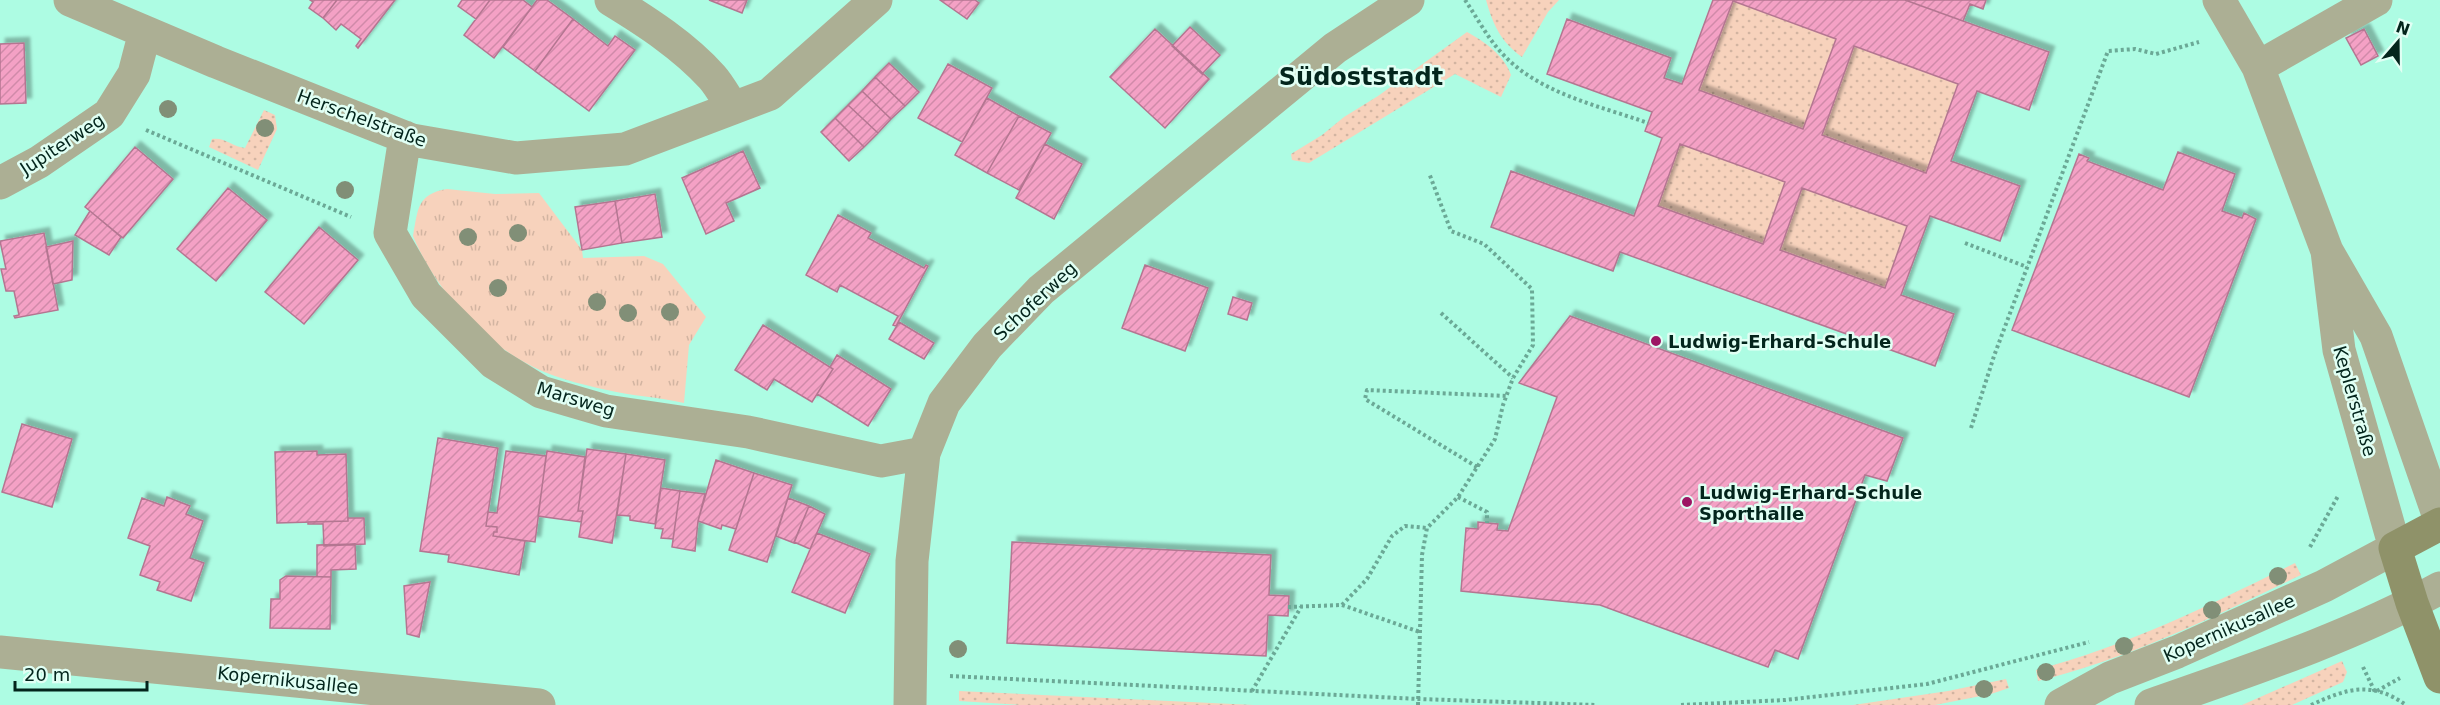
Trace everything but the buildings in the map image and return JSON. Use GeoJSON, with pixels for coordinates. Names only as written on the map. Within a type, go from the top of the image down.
{"type":"FeatureCollection","features":[{"type":"Feature","properties":{"kind":"street","name":"Herschelstraße"},"geometry":{"type":"LineString","coordinates":[[70,0],[405,137],[516,158],[625,150],[770,94],[876,0]]}},
{"type":"Feature","properties":{"kind":"street"},"geometry":{"type":"LineString","coordinates":[[611,0],[646,22],[694,59],[714,79],[733,108]]}},
{"type":"Feature","properties":{"kind":"street","name":"Schoferweg"},"geometry":{"type":"LineString","coordinates":[[910,690],[912,561],[924,453],[944,404],[987,346],[1041,290],[1335,48],[1408,0]]}},
{"type":"Feature","properties":{"kind":"street","name":"Keplerstraße"},"geometry":{"type":"LineString","coordinates":[[2219,0],[2258,67],[2327,251],[2376,336],[2440,522]]}},
{"type":"Feature","properties":{"kind":"street"},"geometry":{"type":"LineString","coordinates":[[2258,67],[2376,0]]}},
{"type":"Feature","properties":{"kind":"street","name":"Jupiterweg"},"geometry":{"type":"LineString","coordinates":[[0,183],[39,162],[109,114],[134,74],[145,32]]}},
{"type":"Feature","properties":{"kind":"street"},"geometry":{"type":"LineString","coordinates":[[390,233],[405,137]]}},
{"type":"Feature","properties":{"kind":"street","name":"Marsweg"},"geometry":{"type":"LineString","coordinates":[[390,233],[426,295],[494,363],[541,392],[606,411],[748,432],[881,460],[924,453]]}},
{"type":"Feature","properties":{"kind":"street","name":"Keplerstraße"},"geometry":{"type":"LineString","coordinates":[[2327,251],[2339,350],[2395,548]]}},
{"type":"Feature","properties":{"kind":"street"},"geometry":{"type":"LineString","coordinates":[[2440,522],[2395,548],[2412,603],[2440,677]]}},
{"type":"Feature","properties":{"kind":"street","name":"Kopernikusallee"},"geometry":{"type":"LineString","coordinates":[[2061,705],[2110,678],[2176,652],[2314,590],[2395,548]]}},
{"type":"Feature","properties":{"kind":"street"},"geometry":{"type":"LineString","coordinates":[[2151,705],[2277,661],[2412,603],[2440,588]]}},
{"type":"Feature","properties":{"kind":"street","name":"Kopernikusallee"},"geometry":{"type":"LineString","coordinates":[[0,652],[539,705]]}},
{"type":"Feature","properties":{"kind":"path"},"geometry":{"type":"LineString","coordinates":[[1465,0],[1498,49],[1540,84],[1648,123]]}},
{"type":"Feature","properties":{"kind":"path"},"geometry":{"type":"LineString","coordinates":[[1971,428],[1994,356],[2108,51],[2135,49],[2156,54]]}},
{"type":"Feature","properties":{"kind":"path"},"geometry":{"type":"LineString","coordinates":[[109,114],[390,233]]}},
{"type":"Feature","properties":{"kind":"path"},"geometry":{"type":"LineString","coordinates":[[1418,705],[1422,555],[1427,528],[1458,497],[1495,439],[1513,378],[1533,345],[1532,289],[1484,244],[1451,231],[1429,173]]}},
{"type":"Feature","properties":{"kind":"path"},"geometry":{"type":"LineString","coordinates":[[1965,243],[2027,267]]}},
{"type":"Feature","properties":{"kind":"path"},"geometry":{"type":"LineString","coordinates":[[1441,314],[1513,378]]}},
{"type":"Feature","properties":{"kind":"path"},"geometry":{"type":"LineString","coordinates":[[1477,467],[1365,399],[1367,390],[1506,396]]}},
{"type":"Feature","properties":{"kind":"path"},"geometry":{"type":"LineString","coordinates":[[2308,550],[2336,503],[2345,476],[2372,463]]}},
{"type":"Feature","properties":{"kind":"path"},"geometry":{"type":"LineString","coordinates":[[1458,497],[1487,512],[1487,523]]}},
{"type":"Feature","properties":{"kind":"path"},"geometry":{"type":"LineString","coordinates":[[1342,605],[1367,579],[1392,536],[1405,526],[1427,528]]}},
{"type":"Feature","properties":{"kind":"path"},"geometry":{"type":"LineString","coordinates":[[1288,607],[1342,605],[1420,632]]}},
{"type":"Feature","properties":{"kind":"path"},"geometry":{"type":"LineString","coordinates":[[1252,692],[1301,606]]}},
{"type":"Feature","properties":{"kind":"path"},"geometry":{"type":"LineString","coordinates":[[1680,705],[1785,700],[1927,684],[2090,641]]}},
{"type":"Feature","properties":{"kind":"path"},"geometry":{"type":"LineString","coordinates":[[2310,705],[2340,692],[2358,688],[2397,698],[2406,705]]}},
{"type":"Feature","properties":{"kind":"path"},"geometry":{"type":"LineString","coordinates":[[910,690],[1252,692],[1596,705]]}},
{"type":"Feature","properties":{"kind":"green space"},"geometry":{"type":"Polygon","coordinates":[[[1486,0],[1559,0],[1548,12],[1522,57],[1508,45],[1499,32],[1486,0]]]}},
{"type":"Feature","properties":{"kind":"green space"},"geometry":{"type":"Polygon","coordinates":[[[1733,1],[1836,39],[1803,129],[1699,90],[1733,1]]]}},
{"type":"Feature","properties":{"kind":"green space"},"geometry":{"type":"Polygon","coordinates":[[[1467,32],[1493,50],[1508,68],[1511,75],[1501,97],[1455,74],[1309,163],[1292,160],[1291,154],[1322,135],[1344,117],[1378,96],[1467,32]]]}},
{"type":"Feature","properties":{"kind":"green space"},"geometry":{"type":"Polygon","coordinates":[[[1854,46],[1958,84],[1926,173],[1822,135],[1854,46]]]}},
{"type":"Feature","properties":{"kind":"green space"},"geometry":{"type":"Polygon","coordinates":[[[264,110],[275,115],[277,129],[258,170],[209,147],[212,139],[217,139],[245,148],[264,110]]]}},
{"type":"Feature","properties":{"kind":"green space"},"geometry":{"type":"Polygon","coordinates":[[[1680,144],[1785,182],[1763,244],[1658,206],[1680,144]]]}},
{"type":"Feature","properties":{"kind":"green space"},"geometry":{"type":"Polygon","coordinates":[[[1802,188],[1907,226],[1885,288],[1780,250],[1802,188]]]}},
{"type":"Feature","properties":{"kind":"green space"},"geometry":{"type":"Polygon","coordinates":[[[447,189],[495,194],[539,193],[582,250],[583,258],[644,256],[663,264],[706,317],[689,345],[684,403],[616,392],[564,379],[524,362],[490,339],[458,308],[444,290],[421,254],[413,236],[418,211],[424,199],[437,191],[447,189]]]}},
{"type":"Feature","properties":{"kind":"green space"},"geometry":{"type":"Polygon","coordinates":[[[2295,563],[2301,575],[2205,620],[2139,648],[2072,672],[2038,681],[2036,670],[2104,649],[2136,636],[2200,609],[2295,563]]]}},
{"type":"Feature","properties":{"kind":"green space"},"geometry":{"type":"Polygon","coordinates":[[[2342,661],[2347,672],[2343,682],[2292,705],[2242,705],[2342,661]]]}},
{"type":"Feature","properties":{"kind":"green space"},"geometry":{"type":"Polygon","coordinates":[[[2006,679],[2009,688],[1991,694],[1935,705],[1853,705],[1948,691],[2006,679]]]}},
{"type":"Feature","properties":{"kind":"green space"},"geometry":{"type":"Polygon","coordinates":[[[959,691],[1254,705],[1021,705],[959,701],[959,691]]]}},
{"type":"Feature","properties":{"kind":"place","name":"Ludwig-Erhard-Schule"},"geometry":{"type":"Point","coordinates":[1656,341]}},
{"type":"Feature","properties":{"kind":"place","name":"Ludwig-Erhard-Schule Sporthalle"},"geometry":{"type":"Point","coordinates":[1687,502]}},
{"type":"Feature","properties":{"kind":"district","name":"Südoststadt"},"geometry":{"type":"Point","coordinates":[1361,77]}}]}
